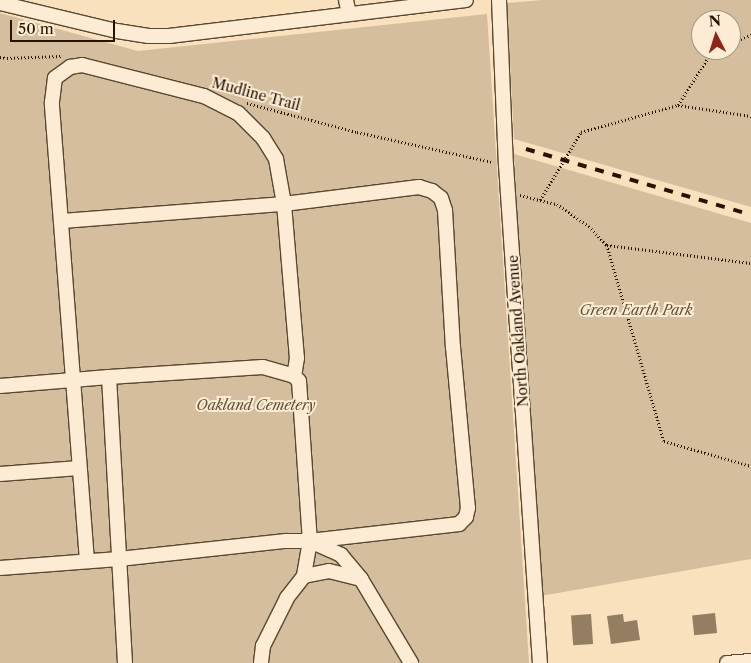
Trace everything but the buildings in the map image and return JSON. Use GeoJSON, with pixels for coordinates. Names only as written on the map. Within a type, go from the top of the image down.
{"type":"FeatureCollection","features":[{"type":"Feature","properties":{"kind":"street"},"geometry":{"type":"LineString","coordinates":[[0,3],[148,36],[207,33],[347,7],[466,0]]}},
{"type":"Feature","properties":{"kind":"street","name":"North Oakland Avenue"},"geometry":{"type":"LineString","coordinates":[[499,0],[506,165],[540,663]]}},
{"type":"Feature","properties":{"kind":"street"},"geometry":{"type":"LineString","coordinates":[[86,562],[52,102],[55,78],[70,67],[82,65],[204,96],[238,113],[263,138],[276,159],[284,204],[297,358],[294,376]]}},
{"type":"Feature","properties":{"kind":"street"},"geometry":{"type":"LineString","coordinates":[[0,568],[119,559],[459,524],[466,517],[468,508],[453,347],[445,210],[441,198],[432,191],[419,187],[284,204],[62,221]]}},
{"type":"Feature","properties":{"kind":"street"},"geometry":{"type":"LineString","coordinates":[[0,386],[263,367],[294,376],[299,381],[310,540],[304,576],[287,598],[263,646],[261,663]]}},
{"type":"Feature","properties":{"kind":"street"},"geometry":{"type":"LineString","coordinates":[[109,377],[124,663]]}},
{"type":"Feature","properties":{"kind":"street"},"geometry":{"type":"LineString","coordinates":[[0,474],[79,468]]}},
{"type":"Feature","properties":{"kind":"street"},"geometry":{"type":"LineString","coordinates":[[310,540],[341,555],[360,579],[411,663]]}},
{"type":"Feature","properties":{"kind":"street"},"geometry":{"type":"LineString","coordinates":[[304,576],[329,571],[360,579]]}},
{"type":"Feature","properties":{"kind":"street"},"geometry":{"type":"LineString","coordinates":[[727,663],[751,661]]}},
{"type":"Feature","properties":{"kind":"path"},"geometry":{"type":"LineString","coordinates":[[0,56],[7,58],[62,56]]}},
{"type":"Feature","properties":{"kind":"path"},"geometry":{"type":"LineString","coordinates":[[678,105],[707,60]]}},
{"type":"Feature","properties":{"kind":"path","name":"Mudline Trail"},"geometry":{"type":"LineString","coordinates":[[246,102],[357,132],[506,165]]}},
{"type":"Feature","properties":{"kind":"path"},"geometry":{"type":"LineString","coordinates":[[540,200],[581,132],[678,105],[751,116]]}},
{"type":"Feature","properties":{"kind":"path"},"geometry":{"type":"LineString","coordinates":[[509,192],[557,204],[589,226],[607,245],[664,441],[751,466]]}},
{"type":"Feature","properties":{"kind":"path"},"geometry":{"type":"LineString","coordinates":[[607,245],[751,263]]}},
{"type":"Feature","properties":{"kind":"green space"},"geometry":{"type":"Polygon","coordinates":[[[542,0],[751,0],[751,207],[514,139],[507,3],[542,0]]]}},
{"type":"Feature","properties":{"kind":"green space","name":"Oakland Cemetery"},"geometry":{"type":"Polygon","coordinates":[[[0,13],[138,51],[487,14],[529,663],[0,663],[0,13]]]}},
{"type":"Feature","properties":{"kind":"green space","name":"Green Earth Park"},"geometry":{"type":"Polygon","coordinates":[[[514,154],[751,223],[751,559],[535,597],[514,154]]]}},
{"type":"Feature","properties":{"kind":"railway"},"geometry":{"type":"LineString","coordinates":[[526,149],[751,215]]}}]}
